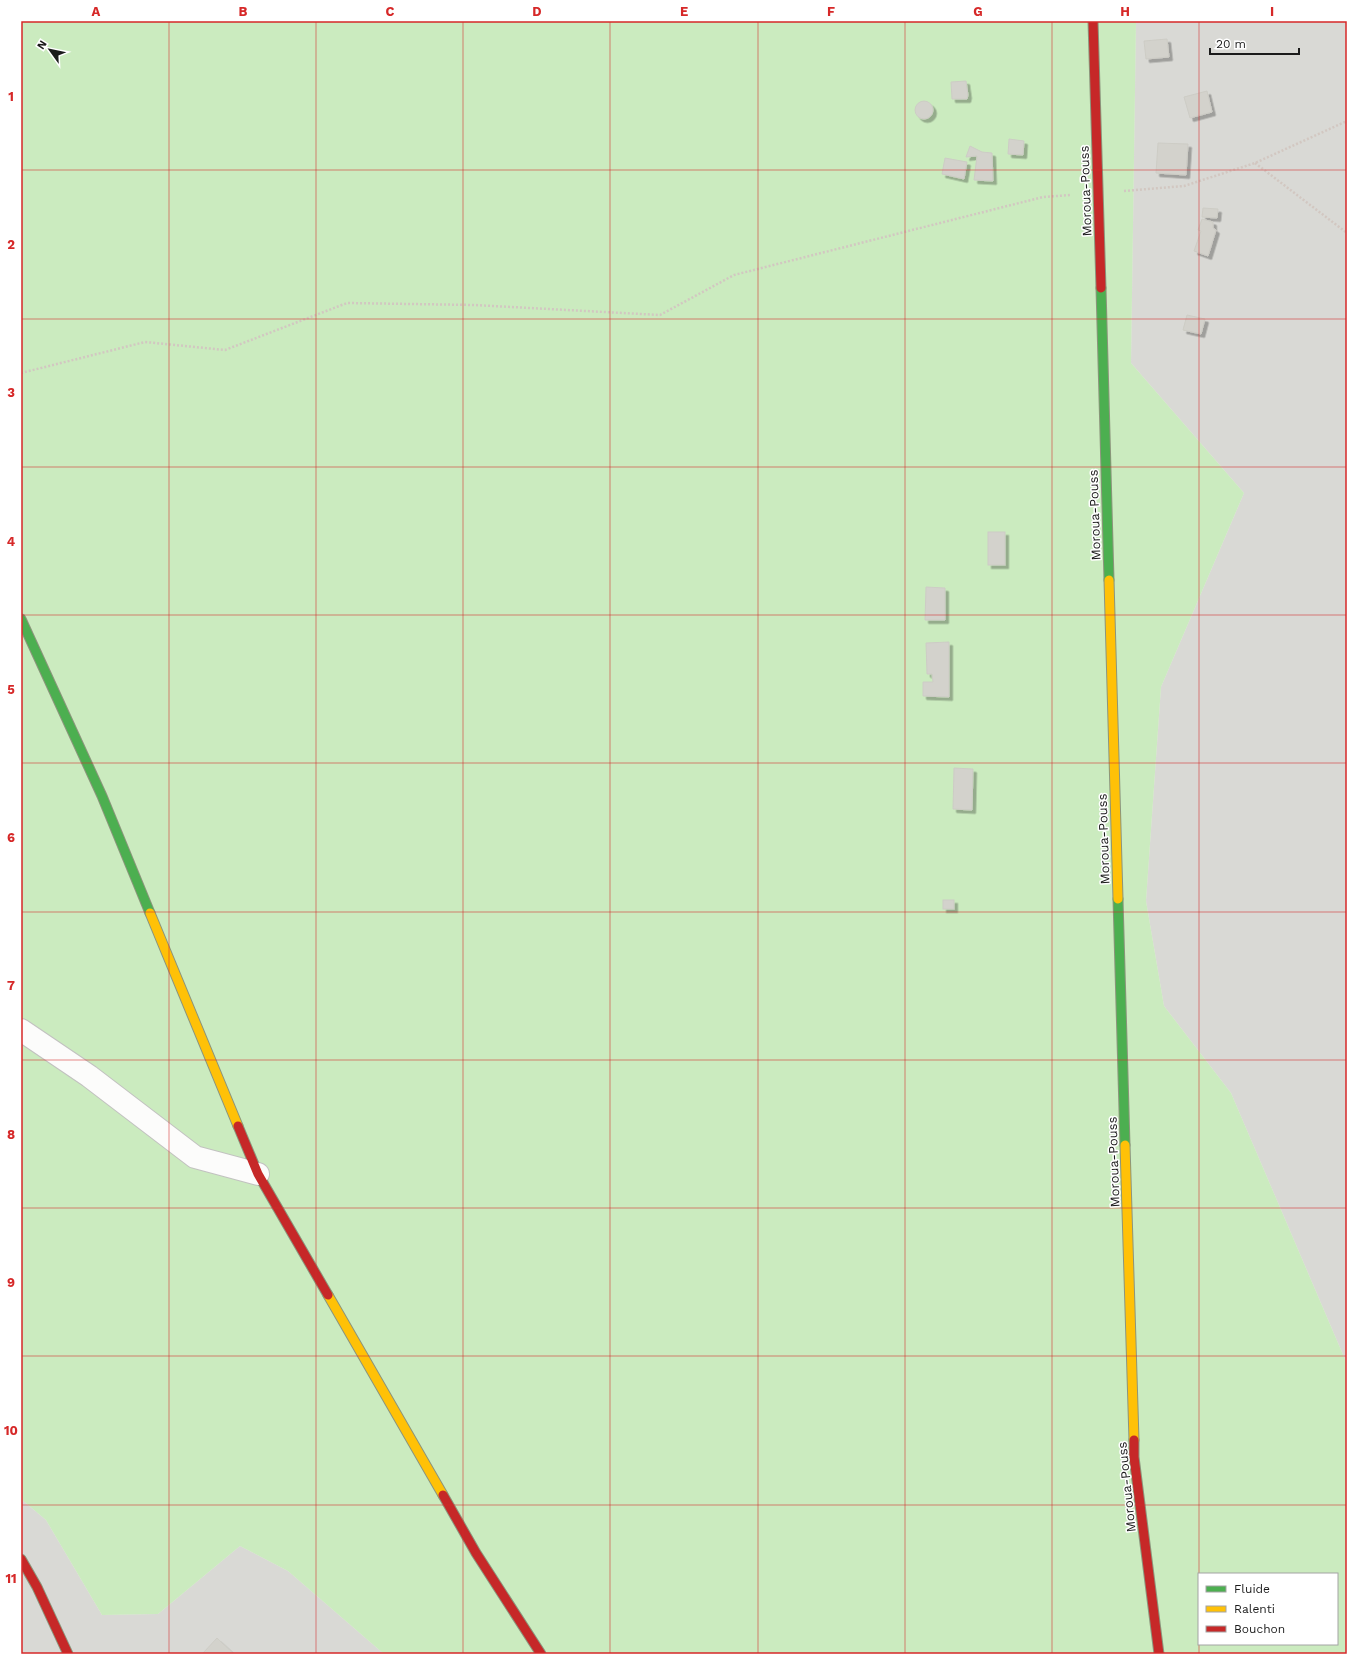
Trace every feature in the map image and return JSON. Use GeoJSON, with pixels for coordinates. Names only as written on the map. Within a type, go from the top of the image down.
{"type":"FeatureCollection","features":[{"type":"Feature","properties":{"kind":"main road","name":"Moroua-Pouss"},"geometry":{"type":"LineString","coordinates":[[1093,21],[1134,1457],[1159,1654]]}},
{"type":"Feature","properties":{"kind":"main road"},"geometry":{"type":"LineString","coordinates":[[21,619],[102,796],[258,1174],[476,1553],[541,1654]]}},
{"type":"Feature","properties":{"kind":"main road"},"geometry":{"type":"LineString","coordinates":[[21,1559],[68,1654]]}},
{"type":"Feature","properties":{"kind":"street"},"geometry":{"type":"LineString","coordinates":[[21,1030],[89,1076],[196,1157],[258,1174]]}},
{"type":"Feature","properties":{"kind":"path"},"geometry":{"type":"LineString","coordinates":[[21,373],[145,342],[225,350],[347,303],[474,305],[660,315],[734,275],[1043,197],[1184,186],[1256,163],[1347,121]]}},
{"type":"Feature","properties":{"kind":"path"},"geometry":{"type":"LineString","coordinates":[[1256,163],[1347,233]]}},
{"type":"Feature","properties":{"kind":"shaded area"},"geometry":{"type":"Polygon","coordinates":[[[1136,21],[1347,21],[1347,1364],[1231,1093],[1164,1006],[1146,901],[1161,687],[1244,493],[1131,363],[1136,21]]]}},
{"type":"Feature","properties":{"kind":"shaded area"},"geometry":{"type":"Polygon","coordinates":[[[21,1499],[46,1520],[102,1615],[158,1614],[240,1546],[288,1571],[384,1654],[21,1654],[21,1499]]]}},
{"type":"Feature","properties":{"kind":"green space"},"geometry":{"type":"Polygon","coordinates":[[[21,21],[1136,21],[1131,363],[1244,493],[1161,687],[1146,901],[1164,1006],[1231,1093],[1347,1364],[1347,1654],[384,1654],[288,1571],[240,1546],[158,1614],[102,1615],[46,1520],[21,1499],[21,21]]]}},
{"type":"Feature","properties":{"kind":"building"},"geometry":{"type":"Polygon","coordinates":[[[1167,39],[1169,57],[1146,59],[1144,41],[1167,39]]]}},
{"type":"Feature","properties":{"kind":"building"},"geometry":{"type":"Polygon","coordinates":[[[966,81],[968,95],[967,99],[952,99],[951,82],[966,81]]]}},
{"type":"Feature","properties":{"kind":"building"},"geometry":{"type":"Polygon","coordinates":[[[1207,91],[1212,112],[1190,118],[1184,97],[1207,91]]]}},
{"type":"Feature","properties":{"kind":"building"},"geometry":{"type":"Polygon","coordinates":[[[924,101],[930,104],[933,110],[930,116],[924,119],[918,116],[915,110],[918,104],[924,101]]]}},
{"type":"Feature","properties":{"kind":"building"},"geometry":{"type":"Polygon","coordinates":[[[1009,139],[1024,141],[1023,155],[1008,154],[1009,139]]]}},
{"type":"Feature","properties":{"kind":"building"},"geometry":{"type":"Polygon","coordinates":[[[1158,143],[1188,144],[1186,175],[1156,173],[1158,143]]]}},
{"type":"Feature","properties":{"kind":"building"},"geometry":{"type":"Polygon","coordinates":[[[970,146],[982,152],[992,153],[993,181],[974,180],[977,156],[966,157],[970,146]]]}},
{"type":"Feature","properties":{"kind":"building"},"geometry":{"type":"Polygon","coordinates":[[[945,158],[967,162],[964,179],[942,174],[945,158]]]}},
{"type":"Feature","properties":{"kind":"building"},"geometry":{"type":"Polygon","coordinates":[[[1203,208],[1218,209],[1217,218],[1202,217],[1203,208]]]}},
{"type":"Feature","properties":{"kind":"building"},"geometry":{"type":"Polygon","coordinates":[[[1202,219],[1213,222],[1213,228],[1216,230],[1208,256],[1194,251],[1201,231],[1198,230],[1202,219]]]}},
{"type":"Feature","properties":{"kind":"building"},"geometry":{"type":"Polygon","coordinates":[[[1187,315],[1205,319],[1201,334],[1183,330],[1187,315]]]}},
{"type":"Feature","properties":{"kind":"building"},"geometry":{"type":"Polygon","coordinates":[[[988,532],[1005,532],[1005,565],[988,565],[988,532]]]}},
{"type":"Feature","properties":{"kind":"building"},"geometry":{"type":"Polygon","coordinates":[[[926,587],[945,588],[945,620],[925,620],[926,587]]]}},
{"type":"Feature","properties":{"kind":"building"},"geometry":{"type":"Polygon","coordinates":[[[949,642],[949,697],[923,696],[923,682],[933,682],[932,674],[927,674],[926,643],[949,642]]]}},
{"type":"Feature","properties":{"kind":"building"},"geometry":{"type":"Polygon","coordinates":[[[954,768],[973,769],[972,810],[953,809],[954,768]]]}},
{"type":"Feature","properties":{"kind":"building"},"geometry":{"type":"Polygon","coordinates":[[[943,900],[954,900],[954,909],[943,909],[943,900]]]}},
{"type":"Feature","properties":{"kind":"building"},"geometry":{"type":"Polygon","coordinates":[[[217,1638],[234,1654],[204,1654],[203,1653],[217,1638]]]}},
{"type":"Feature","properties":{"kind":"traffic: fast"},"geometry":{"type":"LineString","coordinates":[[1101,288],[1109,580]]}},
{"type":"Feature","properties":{"kind":"traffic: fast"},"geometry":{"type":"LineString","coordinates":[[21,619],[102,796],[150,913]]}},
{"type":"Feature","properties":{"kind":"traffic: fast"},"geometry":{"type":"LineString","coordinates":[[1118,899],[1125,1145]]}},
{"type":"Feature","properties":{"kind":"traffic: slow"},"geometry":{"type":"LineString","coordinates":[[1109,580],[1118,899]]}},
{"type":"Feature","properties":{"kind":"traffic: slow"},"geometry":{"type":"LineString","coordinates":[[150,913],[238,1126]]}},
{"type":"Feature","properties":{"kind":"traffic: slow"},"geometry":{"type":"LineString","coordinates":[[1125,1145],[1134,1440]]}},
{"type":"Feature","properties":{"kind":"traffic: slow"},"geometry":{"type":"LineString","coordinates":[[328,1295],[443,1495]]}},
{"type":"Feature","properties":{"kind":"traffic: jam"},"geometry":{"type":"LineString","coordinates":[[1093,21],[1101,288]]}},
{"type":"Feature","properties":{"kind":"traffic: jam"},"geometry":{"type":"LineString","coordinates":[[238,1126],[258,1174],[328,1295]]}},
{"type":"Feature","properties":{"kind":"traffic: jam"},"geometry":{"type":"LineString","coordinates":[[1134,1440],[1134,1457],[1159,1654]]}},
{"type":"Feature","properties":{"kind":"traffic: jam"},"geometry":{"type":"LineString","coordinates":[[443,1495],[476,1553],[541,1654]]}},
{"type":"Feature","properties":{"kind":"traffic: jam"},"geometry":{"type":"LineString","coordinates":[[21,1559],[37,1587],[68,1654]]}}]}
